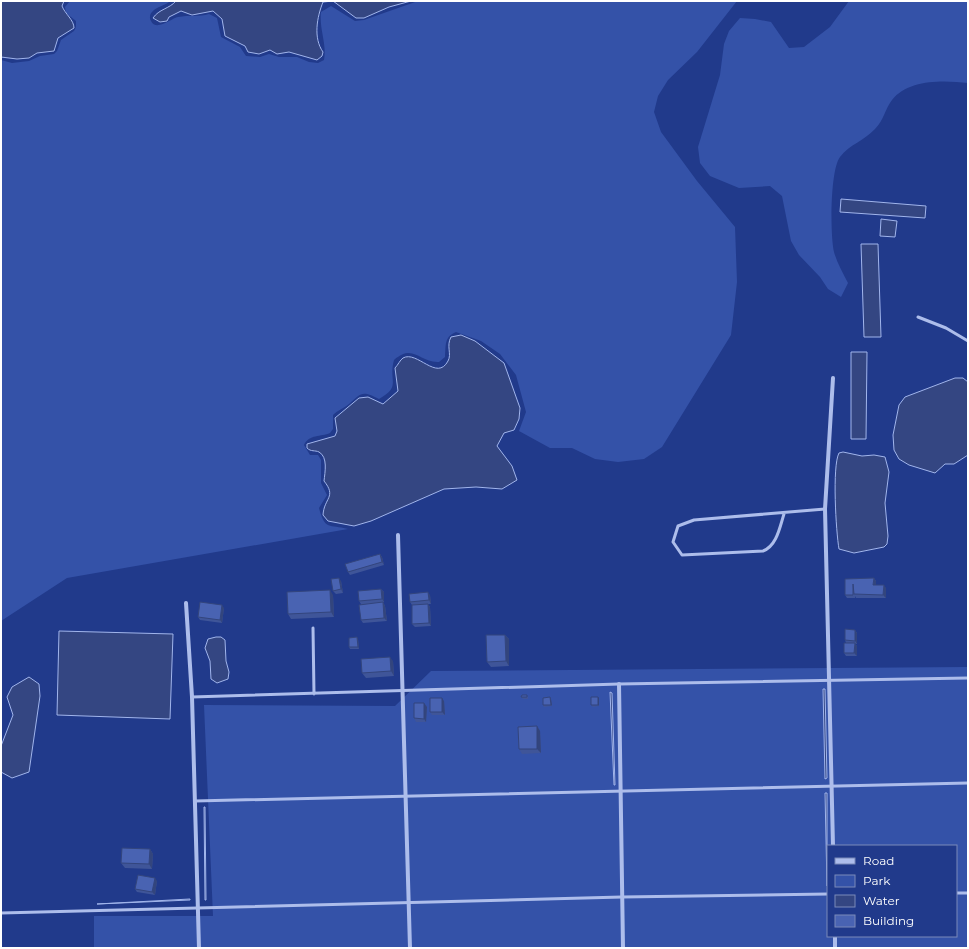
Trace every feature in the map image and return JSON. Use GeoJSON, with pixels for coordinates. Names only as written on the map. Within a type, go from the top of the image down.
{"type":"FeatureCollection","features":[{"type":"Feature","properties":{"kind":"street"},"geometry":{"type":"LineString","coordinates":[[833,378],[825,509],[833,845]]}},
{"type":"Feature","properties":{"kind":"street"},"geometry":{"type":"LineString","coordinates":[[398,535],[410,948]]}},
{"type":"Feature","properties":{"kind":"street"},"geometry":{"type":"LineString","coordinates":[[186,603],[192,698],[199,948]]}},
{"type":"Feature","properties":{"kind":"street"},"geometry":{"type":"LineString","coordinates":[[619,684],[623,948]]}},
{"type":"Feature","properties":{"kind":"street"},"geometry":{"type":"LineString","coordinates":[[835,937],[835,948]]}},
{"type":"Feature","properties":{"kind":"lane"},"geometry":{"type":"LineString","coordinates":[[918,317],[946,328],[968,341]]}},
{"type":"Feature","properties":{"kind":"lane"},"geometry":{"type":"LineString","coordinates":[[784,514],[774,542],[769,549],[763,551],[682,555],[673,542],[678,526],[686,522],[825,509]]}},
{"type":"Feature","properties":{"kind":"lane"},"geometry":{"type":"LineString","coordinates":[[312,628],[314,694]]}},
{"type":"Feature","properties":{"kind":"lane"},"geometry":{"type":"LineString","coordinates":[[192,698],[619,684],[968,678]]}},
{"type":"Feature","properties":{"kind":"lane"},"geometry":{"type":"LineString","coordinates":[[195,801],[968,783]]}},
{"type":"Feature","properties":{"kind":"lane"},"geometry":{"type":"LineString","coordinates":[[957,893],[968,893]]}},
{"type":"Feature","properties":{"kind":"lane"},"geometry":{"type":"LineString","coordinates":[[1,913],[622,897],[827,894]]}},
{"type":"Feature","properties":{"kind":"green space"},"geometry":{"type":"Polygon","coordinates":[[[70,1],[170,1],[156,8],[151,13],[150,19],[153,24],[164,24],[178,17],[209,14],[217,18],[221,37],[240,47],[246,56],[260,57],[269,54],[279,57],[297,57],[309,62],[318,63],[324,60],[325,54],[321,12],[331,6],[355,21],[364,20],[418,1],[737,1],[697,52],[668,80],[658,96],[654,112],[661,132],[697,181],[735,227],[737,282],[731,335],[662,447],[644,459],[618,462],[595,459],[572,448],[550,448],[519,431],[526,412],[516,375],[500,354],[481,341],[456,332],[449,336],[446,345],[445,357],[439,362],[426,360],[412,353],[401,355],[394,360],[392,373],[393,382],[390,390],[386,394],[379,399],[369,394],[359,395],[333,415],[333,429],[330,433],[312,437],[306,441],[304,445],[310,455],[318,455],[321,460],[321,483],[327,495],[319,508],[323,520],[329,525],[348,529],[67,578],[1,621],[1,60],[12,63],[29,61],[40,56],[54,54],[57,51],[61,40],[74,31],[76,27],[76,21],[66,13],[65,7],[70,1]]]}},
{"type":"Feature","properties":{"kind":"green space"},"geometry":{"type":"Polygon","coordinates":[[[849,1],[968,1],[968,83],[948,81],[927,82],[907,88],[892,100],[875,129],[848,149],[840,157],[834,175],[832,232],[834,252],[838,264],[848,283],[841,297],[828,289],[820,277],[799,255],[791,241],[782,196],[770,186],[739,188],[710,176],[700,163],[698,147],[720,75],[724,44],[729,31],[740,18],[771,22],[789,48],[804,47],[830,27],[849,1]]]}},
{"type":"Feature","properties":{"kind":"green space"},"geometry":{"type":"Polygon","coordinates":[[[968,667],[968,948],[94,948],[94,916],[213,916],[204,705],[395,706],[431,671],[968,667]]]}},
{"type":"Feature","properties":{"kind":"water"},"geometry":{"type":"Polygon","coordinates":[[[1,1],[64,1],[62,6],[73,22],[74,28],[58,38],[54,51],[37,53],[29,58],[17,59],[1,57],[1,1]]]}},
{"type":"Feature","properties":{"kind":"water"},"geometry":{"type":"Polygon","coordinates":[[[176,1],[333,1],[323,2],[319,14],[317,34],[323,52],[322,56],[317,60],[289,52],[277,54],[270,50],[259,54],[248,52],[245,46],[225,36],[222,19],[213,11],[192,15],[181,11],[169,17],[167,21],[160,22],[153,18],[155,15],[176,1]]]}},
{"type":"Feature","properties":{"kind":"water"},"geometry":{"type":"Polygon","coordinates":[[[333,1],[411,1],[389,7],[364,18],[356,18],[333,1]]]}},
{"type":"Feature","properties":{"kind":"water"},"geometry":{"type":"Polygon","coordinates":[[[841,199],[926,206],[925,218],[840,212],[841,199]]]}},
{"type":"Feature","properties":{"kind":"water"},"geometry":{"type":"Polygon","coordinates":[[[881,219],[897,221],[895,237],[880,236],[881,219]]]}},
{"type":"Feature","properties":{"kind":"water"},"geometry":{"type":"Polygon","coordinates":[[[861,244],[878,244],[881,337],[864,337],[861,244]]]}},
{"type":"Feature","properties":{"kind":"water"},"geometry":{"type":"Polygon","coordinates":[[[461,335],[475,341],[504,363],[520,408],[519,419],[514,430],[504,433],[497,446],[512,466],[517,480],[502,489],[476,487],[444,489],[371,521],[354,526],[328,521],[323,515],[325,505],[330,494],[328,486],[324,481],[324,457],[319,452],[307,448],[307,444],[335,436],[337,431],[335,418],[359,398],[368,397],[383,404],[398,391],[395,368],[403,358],[414,358],[433,367],[443,367],[449,358],[449,344],[451,337],[461,335]]]}},
{"type":"Feature","properties":{"kind":"water"},"geometry":{"type":"Polygon","coordinates":[[[851,352],[867,352],[866,439],[851,439],[851,352]]]}},
{"type":"Feature","properties":{"kind":"water"},"geometry":{"type":"Polygon","coordinates":[[[955,378],[963,378],[968,382],[968,455],[954,464],[945,464],[935,473],[909,465],[899,459],[894,450],[893,435],[899,405],[905,397],[955,378]]]}},
{"type":"Feature","properties":{"kind":"water"},"geometry":{"type":"Polygon","coordinates":[[[843,452],[862,456],[874,455],[885,457],[889,472],[885,503],[888,536],[887,544],[884,547],[854,553],[839,549],[835,485],[837,460],[839,453],[843,452]]]}},
{"type":"Feature","properties":{"kind":"water"},"geometry":{"type":"Polygon","coordinates":[[[59,631],[173,634],[170,719],[57,715],[59,631]]]}},
{"type":"Feature","properties":{"kind":"water"},"geometry":{"type":"Polygon","coordinates":[[[221,637],[225,640],[226,661],[229,672],[228,679],[217,683],[211,679],[210,661],[205,648],[208,639],[221,637]]]}},
{"type":"Feature","properties":{"kind":"water"},"geometry":{"type":"Polygon","coordinates":[[[29,677],[39,684],[40,696],[29,772],[12,778],[1,772],[1,746],[13,715],[7,697],[12,687],[29,677]]]}},
{"type":"Feature","properties":{"kind":"water"},"geometry":{"type":"Polygon","coordinates":[[[823,689],[825,689],[827,778],[825,779],[823,689]]]}},
{"type":"Feature","properties":{"kind":"water"},"geometry":{"type":"Polygon","coordinates":[[[610,692],[612,693],[615,785],[614,785],[610,692]]]}},
{"type":"Feature","properties":{"kind":"water"},"geometry":{"type":"Polygon","coordinates":[[[825,793],[827,793],[827,886],[825,793]]]}},
{"type":"Feature","properties":{"kind":"water"},"geometry":{"type":"Polygon","coordinates":[[[205,807],[206,900],[205,900],[205,807]]]}},
{"type":"Feature","properties":{"kind":"water"},"geometry":{"type":"Polygon","coordinates":[[[190,899],[190,900],[97,904],[190,899]]]}},
{"type":"Feature","properties":{"kind":"building"},"geometry":{"type":"Polygon","coordinates":[[[380,554],[382,562],[348,572],[345,564],[380,554]]]}},
{"type":"Feature","properties":{"kind":"building"},"geometry":{"type":"Polygon","coordinates":[[[339,578],[341,589],[333,591],[331,579],[339,578]]]}},
{"type":"Feature","properties":{"kind":"building"},"geometry":{"type":"Polygon","coordinates":[[[874,578],[873,585],[884,585],[883,595],[854,594],[853,584],[853,595],[845,595],[845,579],[874,578]]]}},
{"type":"Feature","properties":{"kind":"building"},"geometry":{"type":"Polygon","coordinates":[[[381,589],[382,599],[359,601],[358,591],[381,589]]]}},
{"type":"Feature","properties":{"kind":"building"},"geometry":{"type":"Polygon","coordinates":[[[330,590],[331,612],[288,614],[287,592],[330,590]]]}},
{"type":"Feature","properties":{"kind":"building"},"geometry":{"type":"Polygon","coordinates":[[[428,592],[429,600],[410,602],[409,594],[428,592]]]}},
{"type":"Feature","properties":{"kind":"building"},"geometry":{"type":"Polygon","coordinates":[[[200,602],[222,605],[220,620],[198,617],[200,602]]]}},
{"type":"Feature","properties":{"kind":"building"},"geometry":{"type":"Polygon","coordinates":[[[383,602],[384,618],[361,620],[359,605],[383,602]]]}},
{"type":"Feature","properties":{"kind":"building"},"geometry":{"type":"Polygon","coordinates":[[[428,604],[429,623],[412,624],[412,605],[428,604]]]}},
{"type":"Feature","properties":{"kind":"building"},"geometry":{"type":"Polygon","coordinates":[[[845,629],[855,630],[855,641],[845,640],[845,629]]]}},
{"type":"Feature","properties":{"kind":"building"},"geometry":{"type":"Polygon","coordinates":[[[486,635],[505,635],[506,661],[487,662],[486,635]]]}},
{"type":"Feature","properties":{"kind":"building"},"geometry":{"type":"Polygon","coordinates":[[[357,637],[358,647],[349,647],[349,638],[357,637]]]}},
{"type":"Feature","properties":{"kind":"building"},"geometry":{"type":"Polygon","coordinates":[[[844,643],[855,643],[854,653],[844,653],[844,643]]]}},
{"type":"Feature","properties":{"kind":"building"},"geometry":{"type":"Polygon","coordinates":[[[390,657],[391,671],[362,673],[361,659],[390,657]]]}},
{"type":"Feature","properties":{"kind":"building"},"geometry":{"type":"Polygon","coordinates":[[[522,695],[527,695],[527,697],[521,697],[522,695]]]}},
{"type":"Feature","properties":{"kind":"building"},"geometry":{"type":"Polygon","coordinates":[[[550,697],[551,705],[543,705],[543,698],[550,697]]]}},
{"type":"Feature","properties":{"kind":"building"},"geometry":{"type":"Polygon","coordinates":[[[591,697],[598,697],[598,705],[591,705],[591,697]]]}},
{"type":"Feature","properties":{"kind":"building"},"geometry":{"type":"Polygon","coordinates":[[[430,698],[442,698],[442,712],[430,712],[430,698]]]}},
{"type":"Feature","properties":{"kind":"building"},"geometry":{"type":"Polygon","coordinates":[[[414,703],[424,703],[424,719],[414,718],[414,703]]]}},
{"type":"Feature","properties":{"kind":"building"},"geometry":{"type":"Polygon","coordinates":[[[537,726],[537,749],[519,749],[518,727],[537,726]]]}},
{"type":"Feature","properties":{"kind":"building"},"geometry":{"type":"Polygon","coordinates":[[[122,848],[150,849],[149,864],[121,863],[122,848]]]}},
{"type":"Feature","properties":{"kind":"building"},"geometry":{"type":"Polygon","coordinates":[[[138,875],[155,878],[152,892],[135,889],[138,875]]]}}]}
